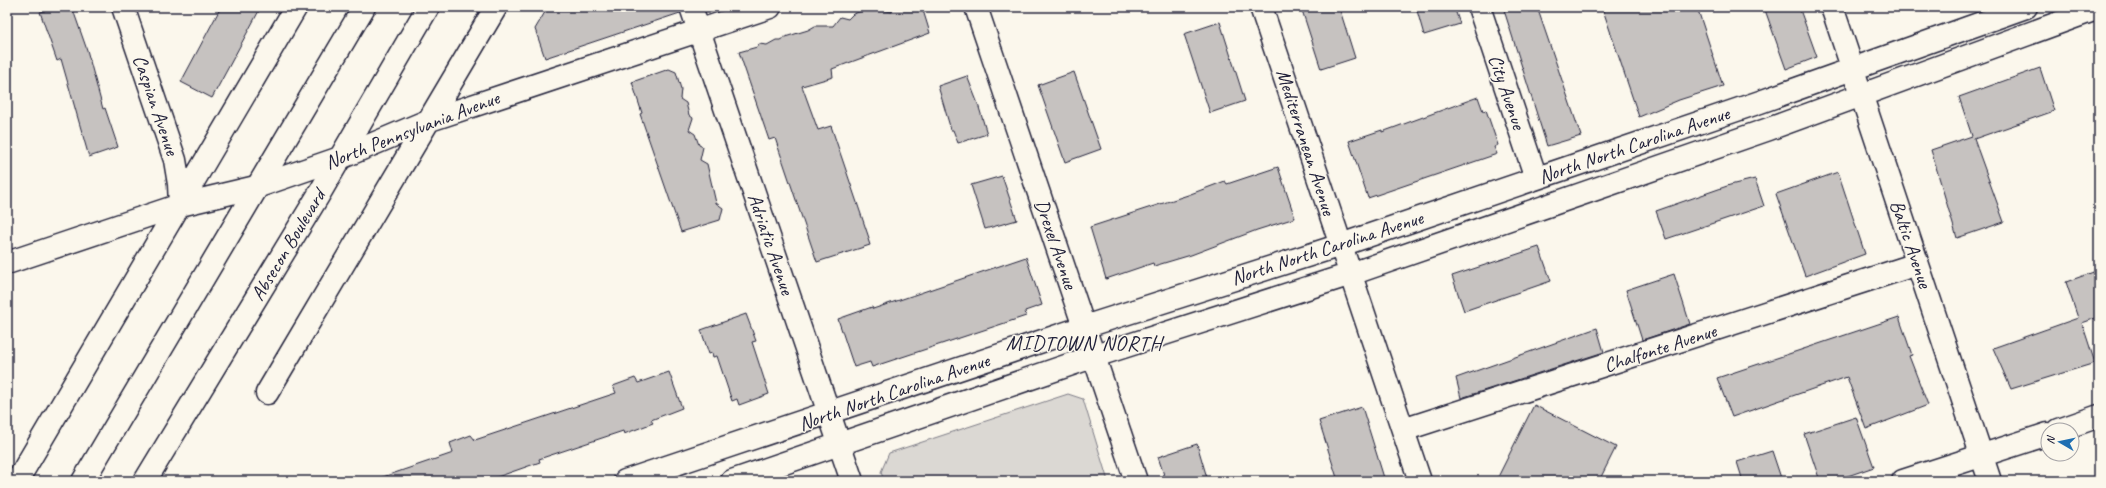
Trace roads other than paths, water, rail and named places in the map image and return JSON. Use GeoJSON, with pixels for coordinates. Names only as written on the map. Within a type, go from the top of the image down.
{"type":"FeatureCollection","features":[{"type":"Feature","properties":{"kind":"main road","name":"Caspian Avenue"},"geometry":{"type":"LineString","coordinates":[[123,7],[175,160],[179,184],[180,206]]}},
{"type":"Feature","properties":{"kind":"main road"},"geometry":{"type":"LineString","coordinates":[[17,481],[296,7]]}},
{"type":"Feature","properties":{"kind":"main road"},"geometry":{"type":"LineString","coordinates":[[83,481],[364,7]]}},
{"type":"Feature","properties":{"kind":"main road","name":"Absecon Boulevard"},"geometry":{"type":"LineString","coordinates":[[145,481],[340,158],[428,7]]}},
{"type":"Feature","properties":{"kind":"main road"},"geometry":{"type":"LineString","coordinates":[[267,393],[496,7]]}},
{"type":"Feature","properties":{"kind":"main road","name":"Adriatic Avenue"},"geometry":{"type":"LineString","coordinates":[[691,7],[852,481]]}},
{"type":"Feature","properties":{"kind":"main road","name":"North Pennsylvania Avenue"},"geometry":{"type":"LineString","coordinates":[[7,263],[180,206],[256,187],[340,158],[430,120],[770,7]]}},
{"type":"Feature","properties":{"kind":"main road","name":"Drexel Avenue"},"geometry":{"type":"LineString","coordinates":[[976,7],[1136,481]]}},
{"type":"Feature","properties":{"kind":"main road","name":"Mediterranean Avenue"},"geometry":{"type":"LineString","coordinates":[[1261,7],[1420,481]]}},
{"type":"Feature","properties":{"kind":"main road","name":"City Avenue"},"geometry":{"type":"LineString","coordinates":[[1479,7],[1536,178]]}},
{"type":"Feature","properties":{"kind":"main road","name":"Baltic Avenue"},"geometry":{"type":"LineString","coordinates":[[1832,7],[1990,481]]}},
{"type":"Feature","properties":{"kind":"main road","name":"North North Carolina Avenue"},"geometry":{"type":"LineString","coordinates":[[625,481],[830,414],[1084,327],[1341,245],[1852,70],[2026,7]]}},
{"type":"Feature","properties":{"kind":"main road","name":"North North Carolina Avenue"},"geometry":{"type":"LineString","coordinates":[[732,481],[1095,356],[1351,274],[1769,129],[2099,8]]}},
{"type":"Feature","properties":{"kind":"main road","name":"Chalfonte Avenue"},"geometry":{"type":"LineString","coordinates":[[1403,430],[1917,264]]}},
{"type":"Feature","properties":{"kind":"main road"},"geometry":{"type":"LineString","coordinates":[[2080,423],[2099,416]]}},
{"type":"Feature","properties":{"kind":"main road"},"geometry":{"type":"LineString","coordinates":[[1903,481],[2040,437]]}},
{"type":"Feature","properties":{"kind":"district","name":"MIDTOWN NORTH"},"geometry":{"type":"Point","coordinates":[1084,343]}}]}
